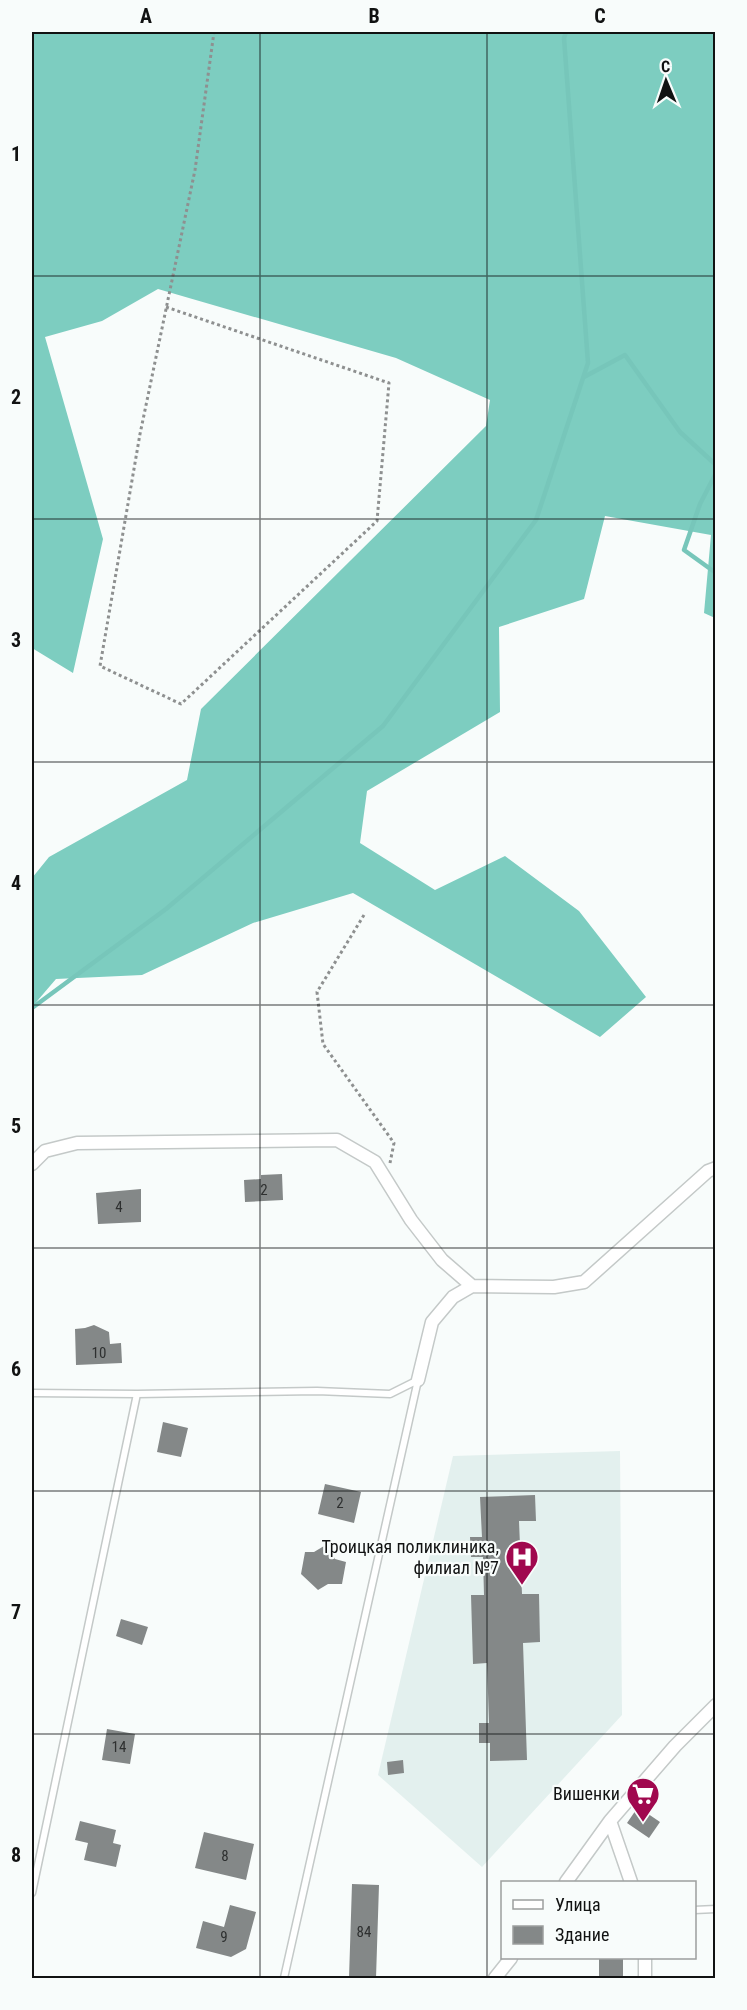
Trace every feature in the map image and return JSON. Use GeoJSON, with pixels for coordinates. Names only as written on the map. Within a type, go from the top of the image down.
{"type":"FeatureCollection","features":[{"type":"Feature","properties":{"kind":"street"},"geometry":{"type":"LineString","coordinates":[[32,1164],[45,1151],[77,1143],[337,1140],[375,1162],[411,1220],[442,1260],[472,1286]]}},
{"type":"Feature","properties":{"kind":"street"},"geometry":{"type":"LineString","coordinates":[[418,1380],[432,1322],[453,1297],[472,1286],[554,1287],[584,1282],[708,1171],[716,1168]]}},
{"type":"Feature","properties":{"kind":"street"},"geometry":{"type":"LineString","coordinates":[[567,1881],[610,1821],[675,1746],[716,1705]]}},
{"type":"Feature","properties":{"kind":"street"},"geometry":{"type":"LineString","coordinates":[[610,1821],[631,1881]]}},
{"type":"Feature","properties":{"kind":"street"},"geometry":{"type":"LineString","coordinates":[[495,1978],[510,1959]]}},
{"type":"Feature","properties":{"kind":"street"},"geometry":{"type":"LineString","coordinates":[[645,1959],[645,1978]]}},
{"type":"Feature","properties":{"kind":"lane"},"geometry":{"type":"LineString","coordinates":[[32,1393],[317,1391],[390,1394],[418,1380]]}},
{"type":"Feature","properties":{"kind":"lane"},"geometry":{"type":"LineString","coordinates":[[284,1978],[418,1380]]}},
{"type":"Feature","properties":{"kind":"lane"},"geometry":{"type":"LineString","coordinates":[[32,1893],[137,1394]]}},
{"type":"Feature","properties":{"kind":"lane"},"geometry":{"type":"LineString","coordinates":[[696,1910],[716,1909]]}},
{"type":"Feature","properties":{"kind":"path"},"geometry":{"type":"LineString","coordinates":[[166,307],[389,383],[377,521],[181,704],[100,666],[140,434],[166,307],[195,170],[214,32]]}},
{"type":"Feature","properties":{"kind":"path"},"geometry":{"type":"LineString","coordinates":[[364,915],[317,992],[324,1044],[394,1143],[386,1179]]}},
{"type":"Feature","properties":{"kind":"shaded area","name":"Троицкая поликлиника, филиал №7"},"geometry":{"type":"Polygon","coordinates":[[[620,1451],[622,1715],[482,1867],[378,1775],[453,1456],[620,1451]]]}},
{"type":"Feature","properties":{"kind":"green space"},"geometry":{"type":"Polygon","coordinates":[[[32,32],[715,32],[715,618],[704,613],[711,535],[605,516],[584,599],[499,627],[500,712],[367,791],[360,843],[435,890],[505,856],[579,911],[646,997],[600,1037],[353,893],[253,923],[142,975],[56,979],[32,1007],[32,878],[49,857],[187,780],[201,709],[486,426],[490,400],[396,358],[158,289],[102,321],[45,337],[103,539],[73,673],[32,648],[32,32]]]}},
{"type":"Feature","properties":{"kind":"building"},"geometry":{"type":"Polygon","coordinates":[[[282,1174],[283,1200],[245,1202],[244,1180],[261,1179],[261,1175],[282,1174]]]}},
{"type":"Feature","properties":{"kind":"building"},"geometry":{"type":"Polygon","coordinates":[[[141,1189],[141,1222],[98,1224],[96,1193],[141,1189]]]}},
{"type":"Feature","properties":{"kind":"building"},"geometry":{"type":"Polygon","coordinates":[[[94,1325],[109,1332],[110,1344],[121,1343],[122,1363],[76,1365],[75,1329],[94,1325]]]}},
{"type":"Feature","properties":{"kind":"building"},"geometry":{"type":"Polygon","coordinates":[[[163,1422],[188,1428],[181,1457],[157,1452],[163,1422]]]}},
{"type":"Feature","properties":{"kind":"building"},"geometry":{"type":"Polygon","coordinates":[[[325,1484],[361,1492],[354,1523],[318,1514],[325,1484]]]}},
{"type":"Feature","properties":{"kind":"building"},"geometry":{"type":"Polygon","coordinates":[[[535,1495],[536,1521],[519,1521],[522,1594],[539,1594],[540,1642],[523,1643],[527,1760],[490,1761],[490,1743],[479,1743],[479,1723],[489,1723],[487,1663],[473,1664],[471,1595],[484,1595],[483,1557],[471,1557],[470,1537],[482,1537],[480,1497],[535,1495]]]}},
{"type":"Feature","properties":{"kind":"building"},"geometry":{"type":"Polygon","coordinates":[[[324,1546],[329,1548],[335,1559],[346,1562],[342,1584],[328,1584],[318,1590],[301,1574],[305,1552],[314,1552],[324,1546]]]}},
{"type":"Feature","properties":{"kind":"building"},"geometry":{"type":"Polygon","coordinates":[[[121,1619],[148,1627],[142,1645],[116,1636],[121,1619]]]}},
{"type":"Feature","properties":{"kind":"building"},"geometry":{"type":"Polygon","coordinates":[[[107,1729],[135,1734],[130,1764],[102,1760],[107,1729]]]}},
{"type":"Feature","properties":{"kind":"building"},"geometry":{"type":"Polygon","coordinates":[[[403,1760],[404,1773],[388,1775],[387,1762],[403,1760]]]}},
{"type":"Feature","properties":{"kind":"building","name":"Вишенки"},"geometry":{"type":"Polygon","coordinates":[[[638,1807],[660,1822],[649,1838],[627,1823],[638,1807]]]}},
{"type":"Feature","properties":{"kind":"building"},"geometry":{"type":"Polygon","coordinates":[[[80,1821],[116,1830],[113,1843],[121,1845],[116,1867],[84,1860],[88,1843],[75,1840],[80,1821]]]}},
{"type":"Feature","properties":{"kind":"building"},"geometry":{"type":"Polygon","coordinates":[[[204,1832],[254,1844],[246,1880],[195,1868],[204,1832]]]}},
{"type":"Feature","properties":{"kind":"building"},"geometry":{"type":"Polygon","coordinates":[[[352,1884],[379,1885],[376,1978],[349,1978],[352,1884]]]}},
{"type":"Feature","properties":{"kind":"building"},"geometry":{"type":"Polygon","coordinates":[[[230,1905],[256,1912],[246,1949],[231,1957],[196,1948],[203,1921],[224,1927],[230,1905]]]}},
{"type":"Feature","properties":{"kind":"building"},"geometry":{"type":"Polygon","coordinates":[[[599,1959],[623,1959],[623,1978],[599,1978],[599,1959]]]}},
{"type":"Feature","properties":{"kind":"waterway"},"geometry":{"type":"LineString","coordinates":[[32,1008],[166,909],[383,726],[536,520],[588,363],[564,38],[566,32]]}},
{"type":"Feature","properties":{"kind":"waterway"},"geometry":{"type":"LineString","coordinates":[[584,377],[625,355],[680,432],[716,465]]}},
{"type":"Feature","properties":{"kind":"waterway"},"geometry":{"type":"LineString","coordinates":[[716,473],[700,504],[684,550],[716,573]]}},
{"type":"Feature","properties":{"kind":"place","name":"Троицкая поликлиника, филиал №7"},"geometry":{"type":"Point","coordinates":[522,1586]}},
{"type":"Feature","properties":{"kind":"place","name":"Вишенки"},"geometry":{"type":"Point","coordinates":[643,1823]}}]}
